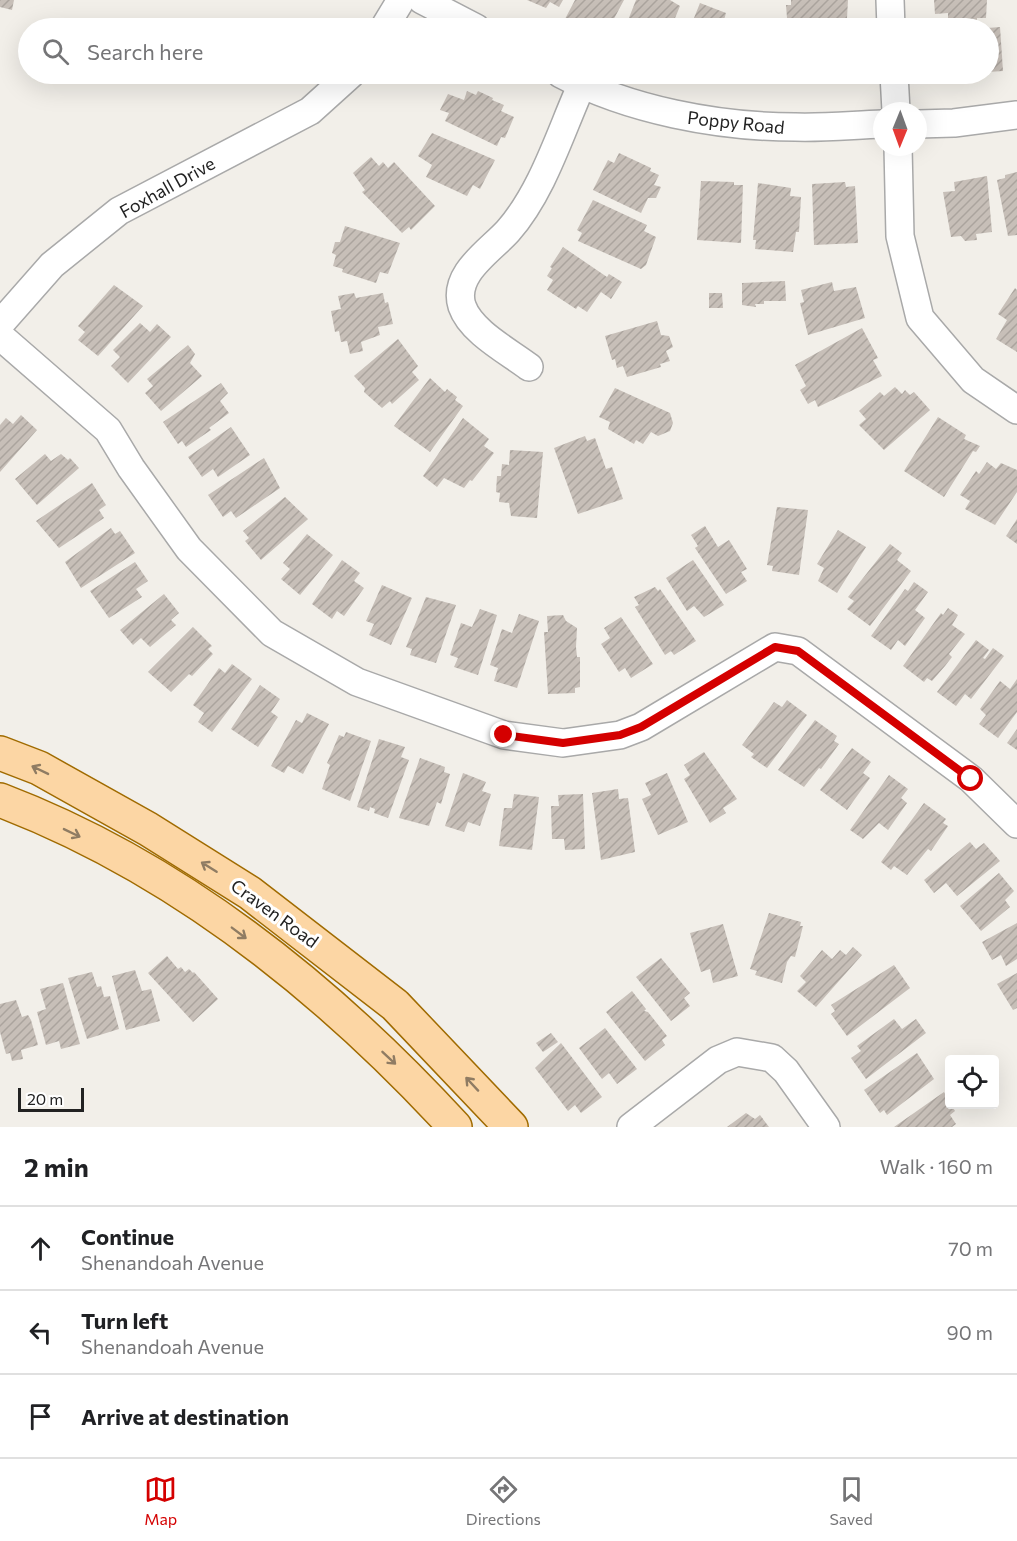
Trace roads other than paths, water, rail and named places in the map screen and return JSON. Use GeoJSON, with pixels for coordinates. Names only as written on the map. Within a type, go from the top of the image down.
{"type":"FeatureCollection","features":[{"type":"Feature","properties":{"kind":"main road","name":"Craven Road"},"geometry":{"type":"LineString","coordinates":[[0,753],[39,768],[148,829],[250,893],[394,1005],[511,1127]]}},
{"type":"Feature","properties":{"kind":"main road","name":"Craven Road"},"geometry":{"type":"LineString","coordinates":[[0,800],[125,859],[224,921],[320,994],[408,1075],[455,1127]]}},
{"type":"Feature","properties":{"kind":"street"},"geometry":{"type":"LineString","coordinates":[[390,18],[401,0]]}},
{"type":"Feature","properties":{"kind":"street"},"geometry":{"type":"LineString","coordinates":[[422,0],[457,18]]}},
{"type":"Feature","properties":{"kind":"street"},"geometry":{"type":"LineString","coordinates":[[890,0],[891,18]]}},
{"type":"Feature","properties":{"kind":"street","name":"Foxhall Drive"},"geometry":{"type":"LineString","coordinates":[[0,324],[52,265],[119,211],[310,111],[340,84]]}},
{"type":"Feature","properties":{"kind":"street"},"geometry":{"type":"LineString","coordinates":[[529,367],[476,327],[462,306],[462,285],[472,266],[508,231],[532,197],[569,84]]}},
{"type":"Feature","properties":{"kind":"street","name":"Poppy Road"},"geometry":{"type":"LineString","coordinates":[[586,84],[682,117],[793,128],[873,124]]}},
{"type":"Feature","properties":{"kind":"street"},"geometry":{"type":"LineString","coordinates":[[895,84],[896,102]]}},
{"type":"Feature","properties":{"kind":"street"},"geometry":{"type":"LineString","coordinates":[[927,124],[954,123],[1017,115]]}},
{"type":"Feature","properties":{"kind":"street"},"geometry":{"type":"LineString","coordinates":[[898,156],[900,236],[920,318],[973,380],[1017,410]]}},
{"type":"Feature","properties":{"kind":"street"},"geometry":{"type":"LineString","coordinates":[[0,336],[108,430],[131,468],[189,549],[272,633],[357,682],[504,735],[563,743],[620,735],[641,727],[775,647],[798,651],[971,779],[1017,824]]}},
{"type":"Feature","properties":{"kind":"street"},"geometry":{"type":"LineString","coordinates":[[631,1127],[718,1060],[737,1052],[772,1058],[786,1071],[826,1127]]}}]}
